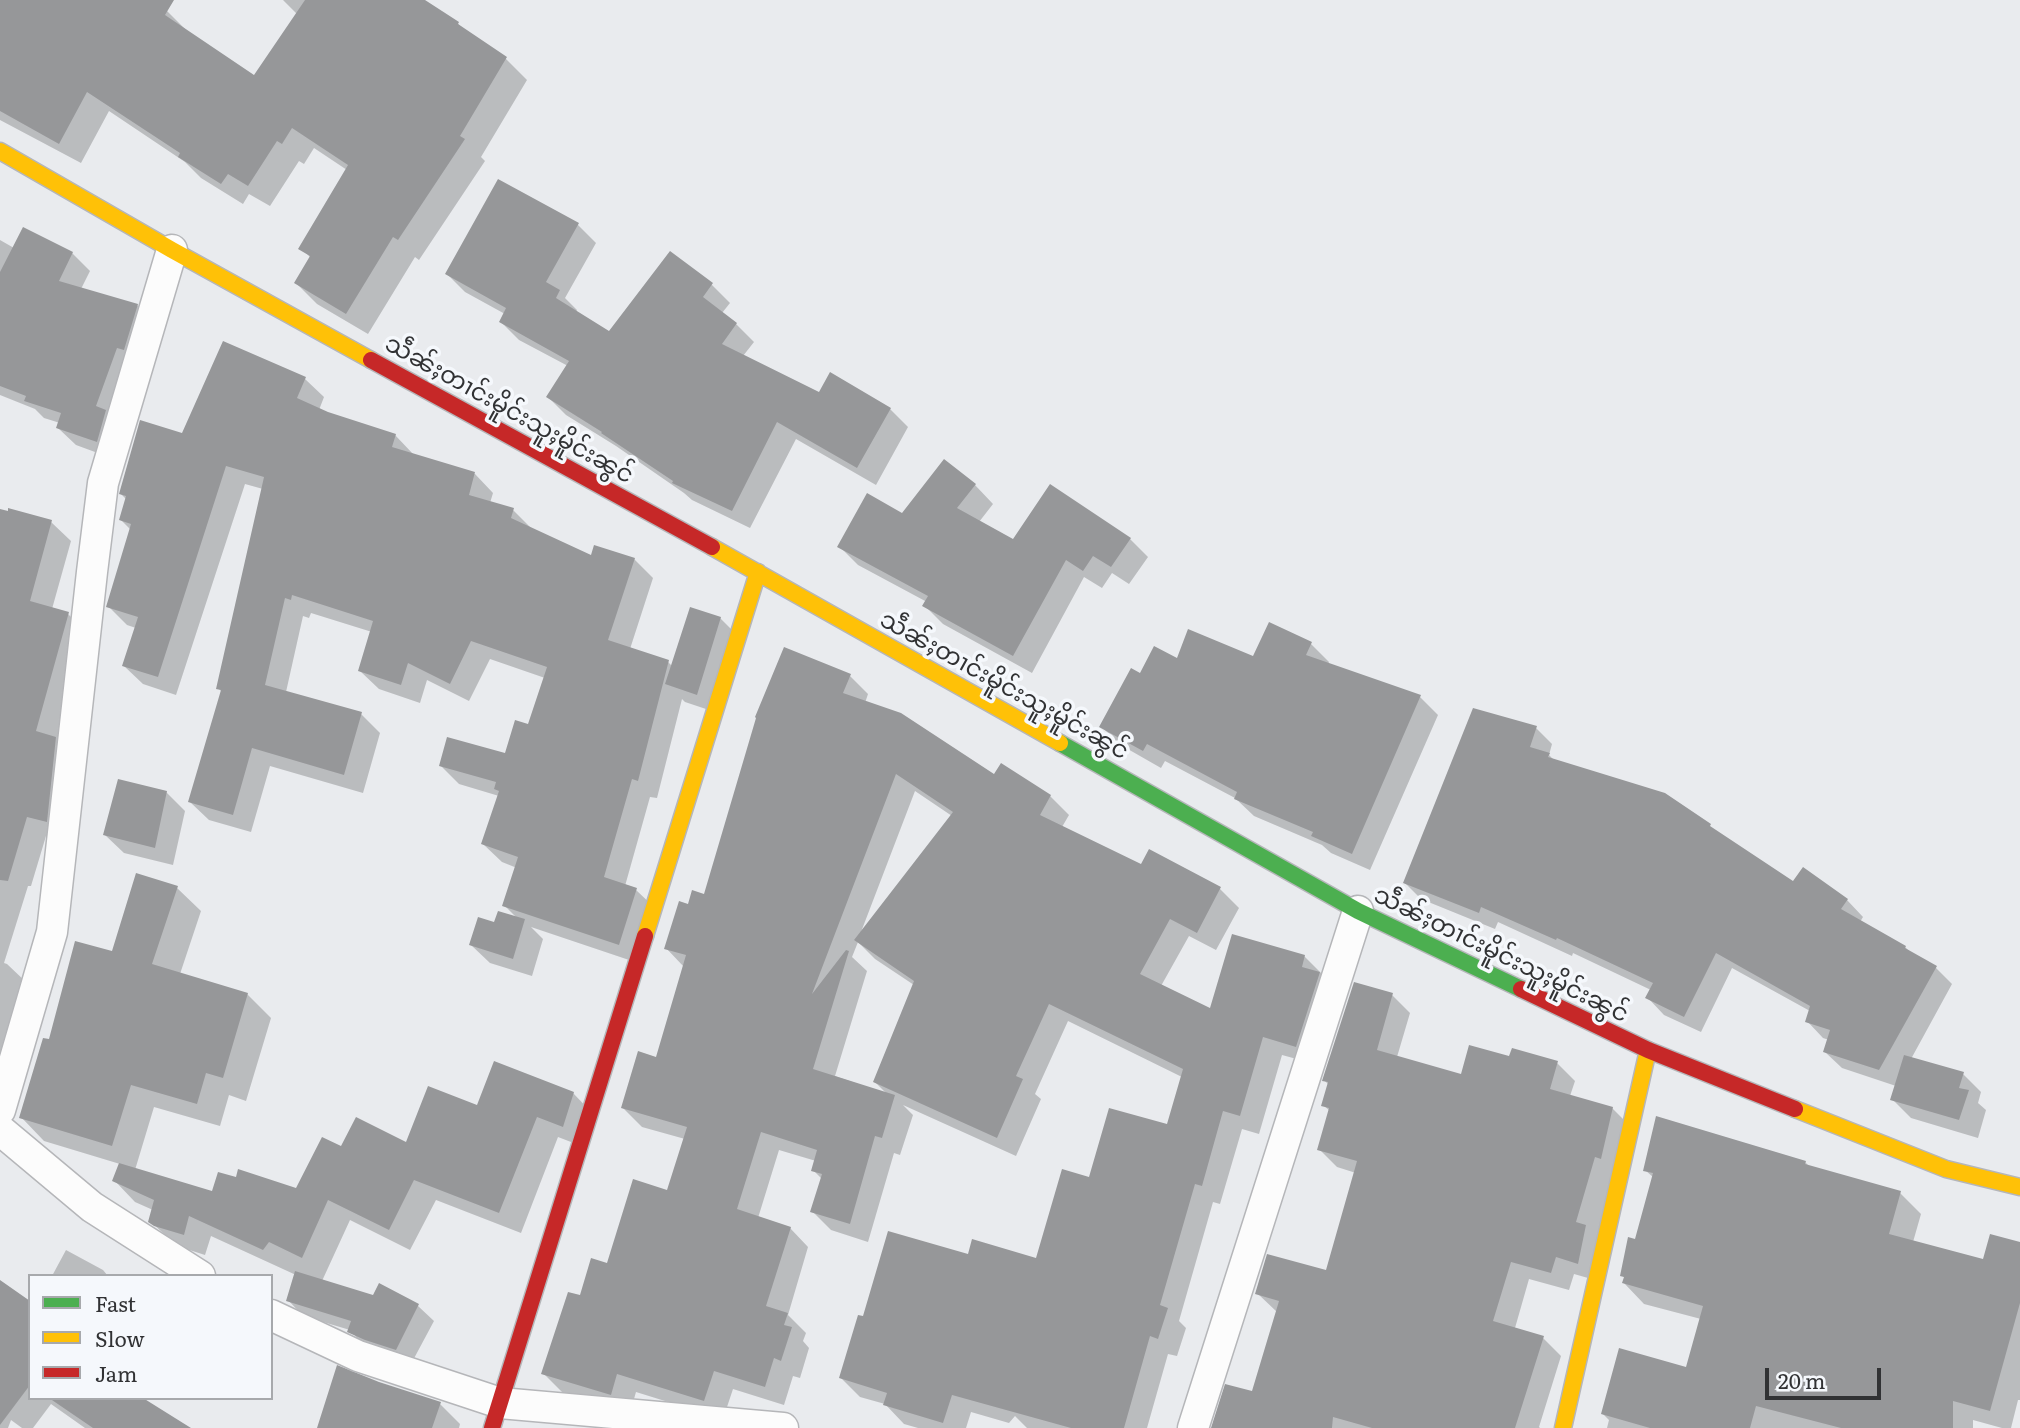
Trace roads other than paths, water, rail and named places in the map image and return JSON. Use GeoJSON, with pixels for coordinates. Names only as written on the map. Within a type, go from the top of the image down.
{"type":"FeatureCollection","features":[{"type":"Feature","properties":{"kind":"main road","name":"သဵၼ်ႈတၢင်းမိူင်းသူႈမိူင်းၼွင်"},"geometry":{"type":"LineString","coordinates":[[0,151],[172,250],[758,572],[1358,911],[1648,1050],[1946,1169],[2020,1187]]}},
{"type":"Feature","properties":{"kind":"main road"},"geometry":{"type":"LineString","coordinates":[[496,1416],[758,572]]}},
{"type":"Feature","properties":{"kind":"main road"},"geometry":{"type":"LineString","coordinates":[[1563,1428],[1648,1050]]}},
{"type":"Feature","properties":{"kind":"street"},"geometry":{"type":"LineString","coordinates":[[0,1110],[52,932],[103,483],[172,250]]}},
{"type":"Feature","properties":{"kind":"street"},"geometry":{"type":"LineString","coordinates":[[1193,1428],[1358,911]]}},
{"type":"Feature","properties":{"kind":"street"},"geometry":{"type":"LineString","coordinates":[[0,1130],[92,1207],[197,1274]]}},
{"type":"Feature","properties":{"kind":"street"},"geometry":{"type":"LineString","coordinates":[[273,1316],[496,1416],[783,1428]]}}]}
